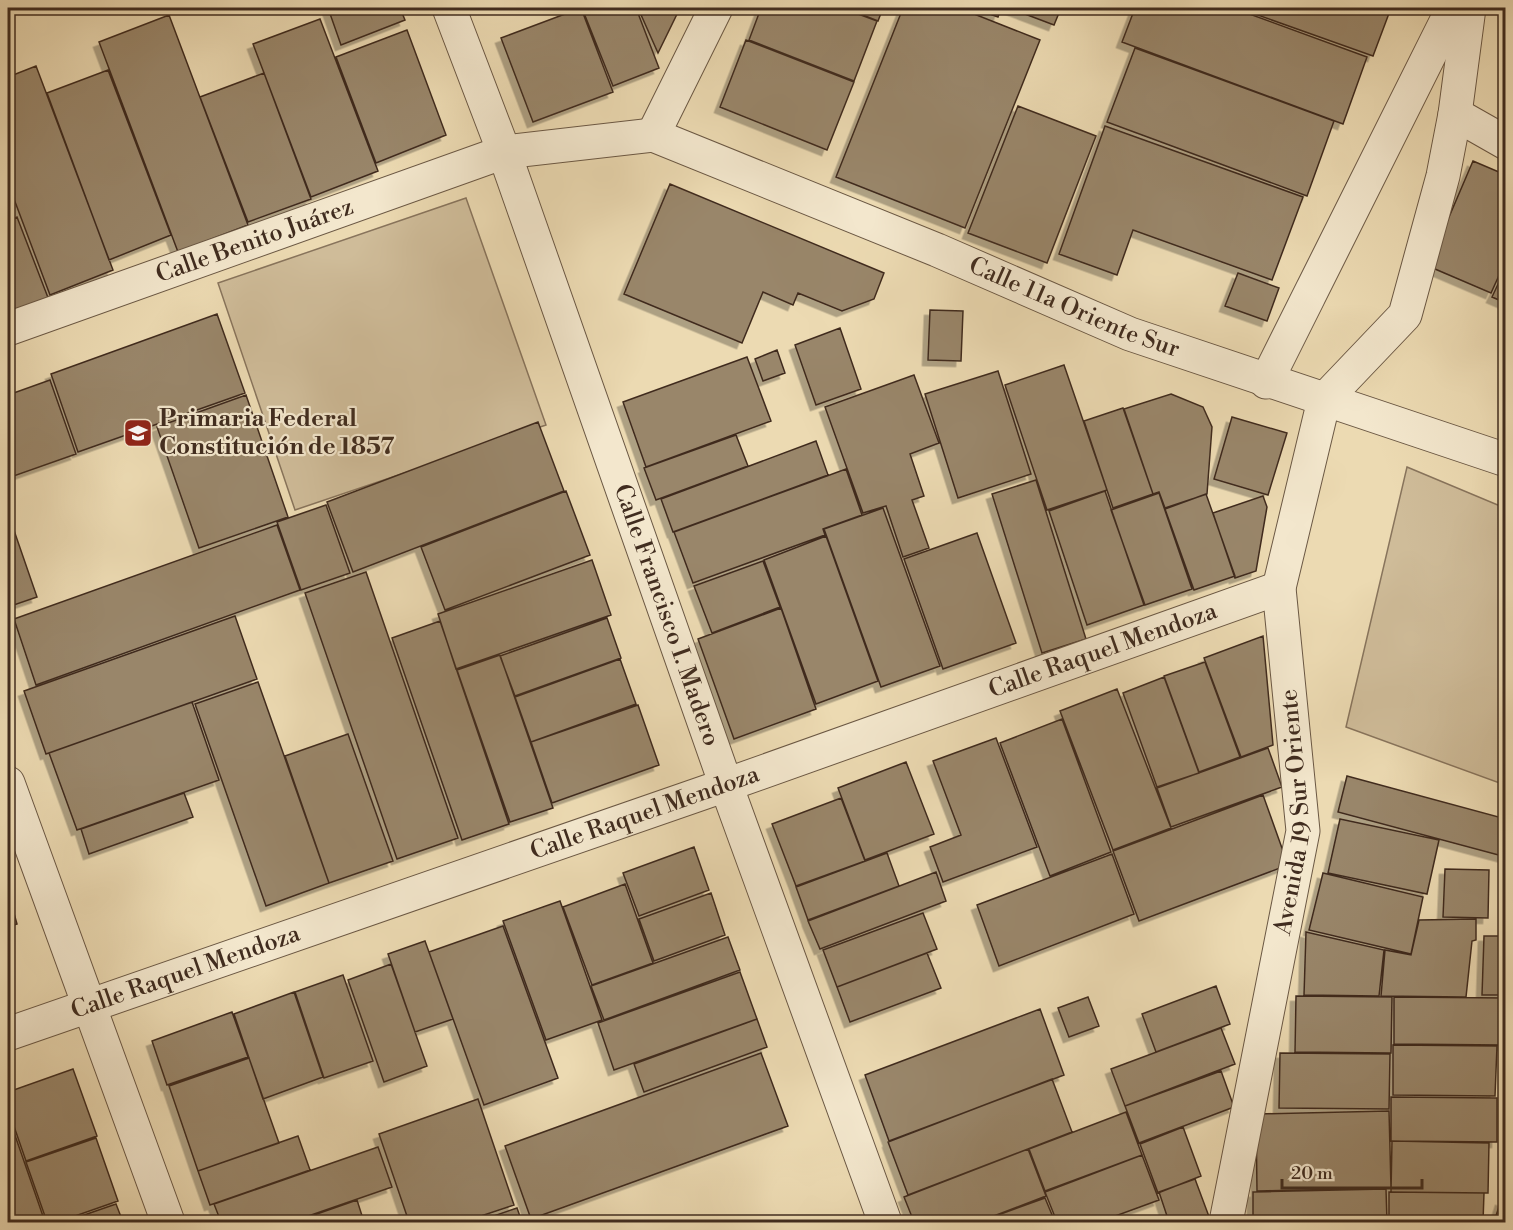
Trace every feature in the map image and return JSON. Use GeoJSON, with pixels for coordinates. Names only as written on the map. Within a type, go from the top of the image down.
{"type":"FeatureCollection","features":[{"type":"Feature","properties":{"kind":"street","name":"Calle Francisco I. Madero"},"geometry":{"type":"LineString","coordinates":[[449,8],[504,152],[726,785],[885,1222]]}},
{"type":"Feature","properties":{"kind":"street"},"geometry":{"type":"LineString","coordinates":[[504,152],[653,135],[716,8]]}},
{"type":"Feature","properties":{"kind":"street"},"geometry":{"type":"LineString","coordinates":[[1266,382],[1453,8]]}},
{"type":"Feature","properties":{"kind":"street"},"geometry":{"type":"LineString","coordinates":[[1324,400],[1405,315],[1443,176],[1455,114],[1469,8]]}},
{"type":"Feature","properties":{"kind":"street"},"geometry":{"type":"LineString","coordinates":[[1455,114],[1506,143]]}},
{"type":"Feature","properties":{"kind":"street","name":"Calle 11a Oriente Sur"},"geometry":{"type":"LineString","coordinates":[[653,135],[937,250],[1130,334],[1266,382],[1506,460]]}},
{"type":"Feature","properties":{"kind":"street","name":"Calle Benito Juárez"},"geometry":{"type":"LineString","coordinates":[[8,329],[504,152]]}},
{"type":"Feature","properties":{"kind":"street","name":"Avenida 19 Sur Oriente"},"geometry":{"type":"LineString","coordinates":[[1226,1222],[1303,831],[1279,588],[1324,400]]}},
{"type":"Feature","properties":{"kind":"street","name":"Calle Raquel Mendoza"},"geometry":{"type":"LineString","coordinates":[[8,1034],[726,785],[1279,588]]}},
{"type":"Feature","properties":{"kind":"street"},"geometry":{"type":"LineString","coordinates":[[8,783],[168,1222]]}},
{"type":"Feature","properties":{"kind":"shaded area"},"geometry":{"type":"Polygon","coordinates":[[[466,198],[546,425],[295,510],[218,283],[466,198]]]}},
{"type":"Feature","properties":{"kind":"shaded area"},"geometry":{"type":"Polygon","coordinates":[[[1407,467],[1505,508],[1505,785],[1346,727],[1407,467]]]}},
{"type":"Feature","properties":{"kind":"building"},"geometry":{"type":"Polygon","coordinates":[[[328,8],[400,8],[405,20],[341,45],[328,8]]]}},
{"type":"Feature","properties":{"kind":"building"},"geometry":{"type":"Polygon","coordinates":[[[581,8],[613,92],[533,122],[501,38],[581,8]]]}},
{"type":"Feature","properties":{"kind":"building"},"geometry":{"type":"Polygon","coordinates":[[[582,8],[636,8],[659,68],[613,86],[582,8]]]}},
{"type":"Feature","properties":{"kind":"building"},"geometry":{"type":"Polygon","coordinates":[[[638,8],[680,8],[658,53],[638,8]]]}},
{"type":"Feature","properties":{"kind":"building"},"geometry":{"type":"Polygon","coordinates":[[[761,8],[842,8],[877,21],[854,81],[749,40],[761,8]]]}},
{"type":"Feature","properties":{"kind":"building"},"geometry":{"type":"Polygon","coordinates":[[[845,8],[883,8],[878,21],[845,8]]]}},
{"type":"Feature","properties":{"kind":"building"},"geometry":{"type":"Polygon","coordinates":[[[903,8],[959,8],[1040,40],[965,228],[836,177],[903,8]]]}},
{"type":"Feature","properties":{"kind":"building"},"geometry":{"type":"Polygon","coordinates":[[[973,8],[1001,8],[998,17],[973,8]]]}},
{"type":"Feature","properties":{"kind":"building"},"geometry":{"type":"Polygon","coordinates":[[[1009,8],[1061,8],[1054,25],[1009,8]]]}},
{"type":"Feature","properties":{"kind":"building"},"geometry":{"type":"Polygon","coordinates":[[[1135,8],[1233,8],[1367,57],[1343,124],[1122,42],[1135,8]]]}},
{"type":"Feature","properties":{"kind":"building"},"geometry":{"type":"Polygon","coordinates":[[[1238,8],[1391,8],[1373,56],[1238,8]]]}},
{"type":"Feature","properties":{"kind":"building"},"geometry":{"type":"Polygon","coordinates":[[[169,15],[248,225],[178,252],[99,42],[169,15]]]}},
{"type":"Feature","properties":{"kind":"building"},"geometry":{"type":"Polygon","coordinates":[[[320,19],[378,171],[311,197],[253,44],[320,19]]]}},
{"type":"Feature","properties":{"kind":"building"},"geometry":{"type":"Polygon","coordinates":[[[407,30],[446,135],[376,163],[336,57],[407,30]]]}},
{"type":"Feature","properties":{"kind":"building"},"geometry":{"type":"Polygon","coordinates":[[[746,40],[854,82],[827,150],[720,107],[746,40]]]}},
{"type":"Feature","properties":{"kind":"building"},"geometry":{"type":"Polygon","coordinates":[[[1135,48],[1334,121],[1307,196],[1107,122],[1135,48]]]}},
{"type":"Feature","properties":{"kind":"building"},"geometry":{"type":"Polygon","coordinates":[[[36,66],[113,270],[50,295],[8,183],[8,77],[36,66]]]}},
{"type":"Feature","properties":{"kind":"building"},"geometry":{"type":"Polygon","coordinates":[[[108,70],[171,235],[109,260],[47,93],[108,70]]]}},
{"type":"Feature","properties":{"kind":"building"},"geometry":{"type":"Polygon","coordinates":[[[264,73],[311,199],[248,222],[200,97],[264,73]]]}},
{"type":"Feature","properties":{"kind":"building"},"geometry":{"type":"Polygon","coordinates":[[[1018,106],[1096,136],[1047,263],[968,233],[1018,106]]]}},
{"type":"Feature","properties":{"kind":"building"},"geometry":{"type":"Polygon","coordinates":[[[1105,126],[1303,197],[1272,280],[1133,230],[1117,275],[1059,254],[1105,126]]]}},
{"type":"Feature","properties":{"kind":"building"},"geometry":{"type":"Polygon","coordinates":[[[1473,161],[1506,175],[1506,260],[1491,293],[1428,266],[1473,161]]]}},
{"type":"Feature","properties":{"kind":"building"},"geometry":{"type":"Polygon","coordinates":[[[670,184],[884,273],[874,299],[842,311],[798,293],[793,305],[763,292],[742,343],[624,294],[670,184]]]}},
{"type":"Feature","properties":{"kind":"building"},"geometry":{"type":"Polygon","coordinates":[[[17,217],[52,308],[8,325],[8,221],[17,217]]]}},
{"type":"Feature","properties":{"kind":"building"},"geometry":{"type":"Polygon","coordinates":[[[1506,267],[1506,303],[1492,297],[1506,267]]]}},
{"type":"Feature","properties":{"kind":"building"},"geometry":{"type":"Polygon","coordinates":[[[1238,273],[1279,288],[1267,321],[1225,306],[1238,273]]]}},
{"type":"Feature","properties":{"kind":"building"},"geometry":{"type":"Polygon","coordinates":[[[930,310],[963,311],[961,361],[928,360],[930,310]]]}},
{"type":"Feature","properties":{"kind":"building"},"geometry":{"type":"Polygon","coordinates":[[[217,314],[245,393],[78,452],[51,374],[217,314]]]}},
{"type":"Feature","properties":{"kind":"building"},"geometry":{"type":"Polygon","coordinates":[[[840,328],[861,389],[816,405],[795,345],[840,328]]]}},
{"type":"Feature","properties":{"kind":"building"},"geometry":{"type":"Polygon","coordinates":[[[777,350],[785,373],[763,381],[755,359],[777,350]]]}},
{"type":"Feature","properties":{"kind":"building"},"geometry":{"type":"Polygon","coordinates":[[[747,357],[771,421],[646,467],[623,402],[747,357]]]}},
{"type":"Feature","properties":{"kind":"building"},"geometry":{"type":"Polygon","coordinates":[[[1064,365],[1107,490],[1047,510],[1005,385],[1064,365]]]}},
{"type":"Feature","properties":{"kind":"building"},"geometry":{"type":"Polygon","coordinates":[[[998,371],[1031,474],[958,498],[925,394],[998,371]]]}},
{"type":"Feature","properties":{"kind":"building"},"geometry":{"type":"Polygon","coordinates":[[[914,375],[939,443],[910,454],[924,496],[912,500],[929,548],[903,557],[886,506],[863,513],[825,407],[914,375]]]}},
{"type":"Feature","properties":{"kind":"building"},"geometry":{"type":"Polygon","coordinates":[[[50,380],[76,454],[8,478],[8,395],[50,380]]]}},
{"type":"Feature","properties":{"kind":"building"},"geometry":{"type":"Polygon","coordinates":[[[1171,394],[1203,407],[1212,427],[1207,494],[1165,508],[1159,492],[1153,494],[1124,409],[1171,394]]]}},
{"type":"Feature","properties":{"kind":"building"},"geometry":{"type":"Polygon","coordinates":[[[246,395],[288,517],[199,548],[157,427],[246,395]]]}},
{"type":"Feature","properties":{"kind":"building"},"geometry":{"type":"Polygon","coordinates":[[[1123,408],[1153,494],[1113,508],[1084,421],[1123,408]]]}},
{"type":"Feature","properties":{"kind":"building"},"geometry":{"type":"Polygon","coordinates":[[[1232,417],[1287,433],[1268,495],[1214,479],[1232,417]]]}},
{"type":"Feature","properties":{"kind":"building"},"geometry":{"type":"Polygon","coordinates":[[[538,422],[564,491],[353,572],[327,502],[538,422]]]}},
{"type":"Feature","properties":{"kind":"building"},"geometry":{"type":"Polygon","coordinates":[[[736,435],[748,466],[656,500],[644,468],[736,435]]]}},
{"type":"Feature","properties":{"kind":"building"},"geometry":{"type":"Polygon","coordinates":[[[816,441],[828,475],[673,532],[661,499],[816,441]]]}},
{"type":"Feature","properties":{"kind":"building"},"geometry":{"type":"Polygon","coordinates":[[[846,469],[862,515],[823,529],[825,535],[693,583],[674,532],[846,469]]]}},
{"type":"Feature","properties":{"kind":"building"},"geometry":{"type":"Polygon","coordinates":[[[1036,480],[1086,639],[1042,653],[992,494],[1036,480]]]}},
{"type":"Feature","properties":{"kind":"building"},"geometry":{"type":"Polygon","coordinates":[[[566,491],[590,555],[445,610],[421,547],[566,491]]]}},
{"type":"Feature","properties":{"kind":"building"},"geometry":{"type":"Polygon","coordinates":[[[1105,491],[1144,605],[1087,625],[1049,511],[1105,491]]]}},
{"type":"Feature","properties":{"kind":"building"},"geometry":{"type":"Polygon","coordinates":[[[1159,493],[1192,589],[1145,605],[1111,510],[1159,493]]]}},
{"type":"Feature","properties":{"kind":"building"},"geometry":{"type":"Polygon","coordinates":[[[1206,494],[1235,576],[1194,590],[1165,509],[1206,494]]]}},
{"type":"Feature","properties":{"kind":"building"},"geometry":{"type":"Polygon","coordinates":[[[1263,496],[1267,507],[1256,571],[1235,578],[1213,513],[1263,496]]]}},
{"type":"Feature","properties":{"kind":"building"},"geometry":{"type":"Polygon","coordinates":[[[326,505],[350,573],[301,590],[277,522],[326,505]]]}},
{"type":"Feature","properties":{"kind":"building"},"geometry":{"type":"Polygon","coordinates":[[[883,508],[940,666],[881,687],[824,529],[883,508]]]}},
{"type":"Feature","properties":{"kind":"building"},"geometry":{"type":"Polygon","coordinates":[[[8,513],[37,597],[8,607],[8,513]]]}},
{"type":"Feature","properties":{"kind":"building"},"geometry":{"type":"Polygon","coordinates":[[[277,525],[300,590],[36,685],[14,619],[277,525]]]}},
{"type":"Feature","properties":{"kind":"building"},"geometry":{"type":"Polygon","coordinates":[[[977,533],[1016,643],[943,669],[904,559],[977,533]]]}},
{"type":"Feature","properties":{"kind":"building"},"geometry":{"type":"Polygon","coordinates":[[[826,536],[878,681],[816,704],[764,560],[826,536]]]}},
{"type":"Feature","properties":{"kind":"building"},"geometry":{"type":"Polygon","coordinates":[[[592,560],[611,615],[456,669],[438,614],[592,560]]]}},
{"type":"Feature","properties":{"kind":"building"},"geometry":{"type":"Polygon","coordinates":[[[763,561],[780,607],[712,633],[694,586],[763,561]]]}},
{"type":"Feature","properties":{"kind":"building"},"geometry":{"type":"Polygon","coordinates":[[[366,572],[458,838],[397,859],[305,593],[366,572]]]}},
{"type":"Feature","properties":{"kind":"building"},"geometry":{"type":"Polygon","coordinates":[[[781,608],[816,709],[734,739],[698,639],[781,608]]]}},
{"type":"Feature","properties":{"kind":"building"},"geometry":{"type":"Polygon","coordinates":[[[235,616],[257,679],[46,754],[24,691],[235,616]]]}},
{"type":"Feature","properties":{"kind":"building"},"geometry":{"type":"Polygon","coordinates":[[[607,618],[621,658],[515,696],[500,656],[607,618]]]}},
{"type":"Feature","properties":{"kind":"building"},"geometry":{"type":"Polygon","coordinates":[[[440,621],[509,824],[462,840],[392,638],[440,621]]]}},
{"type":"Feature","properties":{"kind":"building"},"geometry":{"type":"Polygon","coordinates":[[[1263,636],[1273,745],[1241,757],[1204,658],[1263,636]]]}},
{"type":"Feature","properties":{"kind":"building"},"geometry":{"type":"Polygon","coordinates":[[[500,655],[553,808],[510,822],[457,670],[500,655]]]}},
{"type":"Feature","properties":{"kind":"building"},"geometry":{"type":"Polygon","coordinates":[[[620,659],[636,704],[531,742],[515,697],[620,659]]]}},
{"type":"Feature","properties":{"kind":"building"},"geometry":{"type":"Polygon","coordinates":[[[1205,662],[1240,757],[1199,772],[1164,676],[1205,662]]]}},
{"type":"Feature","properties":{"kind":"building"},"geometry":{"type":"Polygon","coordinates":[[[1164,677],[1199,773],[1157,787],[1123,693],[1164,677]]]}},
{"type":"Feature","properties":{"kind":"building"},"geometry":{"type":"Polygon","coordinates":[[[258,682],[329,883],[266,906],[195,704],[258,682]]]}},
{"type":"Feature","properties":{"kind":"building"},"geometry":{"type":"Polygon","coordinates":[[[1117,689],[1171,828],[1113,850],[1060,711],[1117,689]]]}},
{"type":"Feature","properties":{"kind":"building"},"geometry":{"type":"Polygon","coordinates":[[[192,702],[219,780],[77,830],[49,753],[192,702]]]}},
{"type":"Feature","properties":{"kind":"building"},"geometry":{"type":"Polygon","coordinates":[[[638,705],[659,765],[552,803],[531,742],[638,705]]]}},
{"type":"Feature","properties":{"kind":"building"},"geometry":{"type":"Polygon","coordinates":[[[1062,719],[1111,852],[1050,876],[1000,743],[1062,719]]]}},
{"type":"Feature","properties":{"kind":"building"},"geometry":{"type":"Polygon","coordinates":[[[348,734],[393,861],[329,883],[285,756],[348,734]]]}},
{"type":"Feature","properties":{"kind":"building"},"geometry":{"type":"Polygon","coordinates":[[[996,738],[1037,847],[943,882],[930,847],[961,835],[933,761],[996,738]]]}},
{"type":"Feature","properties":{"kind":"building"},"geometry":{"type":"Polygon","coordinates":[[[1268,748],[1282,787],[1171,827],[1157,788],[1268,748]]]}},
{"type":"Feature","properties":{"kind":"building"},"geometry":{"type":"Polygon","coordinates":[[[906,762],[934,834],[865,860],[838,788],[906,762]]]}},
{"type":"Feature","properties":{"kind":"building"},"geometry":{"type":"Polygon","coordinates":[[[1347,776],[1506,819],[1506,857],[1338,812],[1347,776]]]}},
{"type":"Feature","properties":{"kind":"building"},"geometry":{"type":"Polygon","coordinates":[[[184,793],[193,817],[89,854],[81,829],[184,793]]]}},
{"type":"Feature","properties":{"kind":"building"},"geometry":{"type":"Polygon","coordinates":[[[1263,795],[1288,865],[1139,921],[1113,851],[1263,795]]]}},
{"type":"Feature","properties":{"kind":"building"},"geometry":{"type":"Polygon","coordinates":[[[841,798],[865,861],[796,886],[772,824],[841,798]]]}},
{"type":"Feature","properties":{"kind":"building"},"geometry":{"type":"Polygon","coordinates":[[[1340,819],[1439,840],[1427,894],[1328,873],[1340,819]]]}},
{"type":"Feature","properties":{"kind":"building"},"geometry":{"type":"Polygon","coordinates":[[[694,847],[709,890],[639,916],[623,873],[694,847]]]}},
{"type":"Feature","properties":{"kind":"building"},"geometry":{"type":"Polygon","coordinates":[[[887,853],[899,886],[808,920],[796,887],[887,853]]]}},
{"type":"Feature","properties":{"kind":"building"},"geometry":{"type":"Polygon","coordinates":[[[1112,854],[1134,914],[999,966],[977,905],[1112,854]]]}},
{"type":"Feature","properties":{"kind":"building"},"geometry":{"type":"Polygon","coordinates":[[[1445,869],[1489,870],[1488,918],[1443,917],[1445,869]]]}},
{"type":"Feature","properties":{"kind":"building"},"geometry":{"type":"Polygon","coordinates":[[[936,872],[946,901],[820,949],[808,921],[936,872]]]}},
{"type":"Feature","properties":{"kind":"building"},"geometry":{"type":"Polygon","coordinates":[[[1323,873],[1423,897],[1411,954],[1309,930],[1323,873]]]}},
{"type":"Feature","properties":{"kind":"building"},"geometry":{"type":"Polygon","coordinates":[[[625,884],[653,963],[592,985],[563,907],[625,884]]]}},
{"type":"Feature","properties":{"kind":"building"},"geometry":{"type":"Polygon","coordinates":[[[8,892],[17,924],[8,927],[8,892]]]}},
{"type":"Feature","properties":{"kind":"building"},"geometry":{"type":"Polygon","coordinates":[[[711,893],[725,935],[654,961],[639,919],[711,893]]]}},
{"type":"Feature","properties":{"kind":"building"},"geometry":{"type":"Polygon","coordinates":[[[560,901],[602,1020],[546,1040],[503,921],[560,901]]]}},
{"type":"Feature","properties":{"kind":"building"},"geometry":{"type":"Polygon","coordinates":[[[923,913],[937,949],[837,987],[823,950],[923,913]]]}},
{"type":"Feature","properties":{"kind":"building"},"geometry":{"type":"Polygon","coordinates":[[[1476,919],[1476,940],[1472,941],[1466,997],[1381,996],[1385,950],[1411,955],[1419,920],[1476,919]]]}},
{"type":"Feature","properties":{"kind":"building"},"geometry":{"type":"Polygon","coordinates":[[[503,926],[558,1078],[484,1105],[429,952],[503,926]]]}},
{"type":"Feature","properties":{"kind":"building"},"geometry":{"type":"Polygon","coordinates":[[[1306,932],[1384,950],[1379,996],[1304,995],[1306,932]]]}},
{"type":"Feature","properties":{"kind":"building"},"geometry":{"type":"Polygon","coordinates":[[[1484,936],[1506,936],[1506,995],[1482,995],[1484,936]]]}},
{"type":"Feature","properties":{"kind":"building"},"geometry":{"type":"Polygon","coordinates":[[[728,937],[740,970],[604,1020],[591,986],[728,937]]]}},
{"type":"Feature","properties":{"kind":"building"},"geometry":{"type":"Polygon","coordinates":[[[425,941],[453,1019],[415,1032],[388,954],[425,941]]]}},
{"type":"Feature","properties":{"kind":"building"},"geometry":{"type":"Polygon","coordinates":[[[927,953],[941,988],[850,1022],[837,987],[927,953]]]}},
{"type":"Feature","properties":{"kind":"building"},"geometry":{"type":"Polygon","coordinates":[[[391,964],[427,1066],[384,1082],[348,980],[391,964]]]}},
{"type":"Feature","properties":{"kind":"building"},"geometry":{"type":"Polygon","coordinates":[[[740,972],[757,1019],[614,1070],[598,1023],[740,972]]]}},
{"type":"Feature","properties":{"kind":"building"},"geometry":{"type":"Polygon","coordinates":[[[343,975],[373,1061],[324,1078],[295,992],[343,975]]]}},
{"type":"Feature","properties":{"kind":"building"},"geometry":{"type":"Polygon","coordinates":[[[1216,986],[1230,1024],[1156,1052],[1142,1014],[1216,986]]]}},
{"type":"Feature","properties":{"kind":"building"},"geometry":{"type":"Polygon","coordinates":[[[294,992],[323,1077],[263,1099],[234,1014],[294,992]]]}},
{"type":"Feature","properties":{"kind":"building"},"geometry":{"type":"Polygon","coordinates":[[[1296,996],[1392,997],[1391,1053],[1295,1052],[1296,996]]]}},
{"type":"Feature","properties":{"kind":"building"},"geometry":{"type":"Polygon","coordinates":[[[1088,997],[1099,1026],[1069,1037],[1058,1008],[1088,997]]]}},
{"type":"Feature","properties":{"kind":"building"},"geometry":{"type":"Polygon","coordinates":[[[1394,997],[1506,998],[1505,1045],[1394,1044],[1394,997]]]}},
{"type":"Feature","properties":{"kind":"building"},"geometry":{"type":"Polygon","coordinates":[[[1040,1009],[1064,1075],[889,1141],[865,1075],[1040,1009]]]}},
{"type":"Feature","properties":{"kind":"building"},"geometry":{"type":"Polygon","coordinates":[[[232,1012],[248,1057],[167,1085],[152,1041],[232,1012]]]}},
{"type":"Feature","properties":{"kind":"building"},"geometry":{"type":"Polygon","coordinates":[[[757,1019],[767,1047],[644,1092],[634,1064],[757,1019]]]}},
{"type":"Feature","properties":{"kind":"building"},"geometry":{"type":"Polygon","coordinates":[[[1221,1028],[1235,1064],[1125,1106],[1111,1069],[1221,1028]]]}},
{"type":"Feature","properties":{"kind":"building"},"geometry":{"type":"Polygon","coordinates":[[[1393,1045],[1497,1046],[1495,1096],[1393,1095],[1393,1045]]]}},
{"type":"Feature","properties":{"kind":"building"},"geometry":{"type":"Polygon","coordinates":[[[761,1053],[788,1126],[531,1219],[505,1146],[761,1053]]]}},
{"type":"Feature","properties":{"kind":"building"},"geometry":{"type":"Polygon","coordinates":[[[1280,1053],[1390,1054],[1389,1109],[1279,1108],[1280,1053]]]}},
{"type":"Feature","properties":{"kind":"building"},"geometry":{"type":"Polygon","coordinates":[[[249,1058],[279,1143],[198,1171],[169,1086],[249,1058]]]}},
{"type":"Feature","properties":{"kind":"building"},"geometry":{"type":"Polygon","coordinates":[[[73,1069],[97,1136],[26,1161],[8,1109],[8,1092],[73,1069]]]}},
{"type":"Feature","properties":{"kind":"building"},"geometry":{"type":"Polygon","coordinates":[[[1221,1071],[1234,1107],[1139,1143],[1125,1106],[1221,1071]]]}},
{"type":"Feature","properties":{"kind":"building"},"geometry":{"type":"Polygon","coordinates":[[[1052,1079],[1072,1132],[908,1195],[888,1142],[1052,1079]]]}},
{"type":"Feature","properties":{"kind":"building"},"geometry":{"type":"Polygon","coordinates":[[[1391,1097],[1497,1098],[1497,1142],[1391,1141],[1391,1097]]]}},
{"type":"Feature","properties":{"kind":"building"},"geometry":{"type":"Polygon","coordinates":[[[478,1099],[514,1205],[463,1222],[409,1222],[379,1134],[478,1099]]]}},
{"type":"Feature","properties":{"kind":"building"},"geometry":{"type":"Polygon","coordinates":[[[1389,1111],[1391,1188],[1257,1191],[1256,1114],[1389,1111]]]}},
{"type":"Feature","properties":{"kind":"building"},"geometry":{"type":"Polygon","coordinates":[[[1126,1112],[1142,1155],[1045,1191],[1029,1149],[1126,1112]]]}},
{"type":"Feature","properties":{"kind":"building"},"geometry":{"type":"Polygon","coordinates":[[[8,1115],[45,1222],[8,1222],[8,1115]]]}},
{"type":"Feature","properties":{"kind":"building"},"geometry":{"type":"Polygon","coordinates":[[[1183,1127],[1201,1176],[1158,1193],[1140,1144],[1183,1127]]]}},
{"type":"Feature","properties":{"kind":"building"},"geometry":{"type":"Polygon","coordinates":[[[298,1136],[310,1170],[210,1205],[198,1171],[298,1136]]]}},
{"type":"Feature","properties":{"kind":"building"},"geometry":{"type":"Polygon","coordinates":[[[96,1138],[118,1201],[58,1222],[47,1222],[26,1162],[96,1138]]]}},
{"type":"Feature","properties":{"kind":"building"},"geometry":{"type":"Polygon","coordinates":[[[1392,1141],[1489,1143],[1488,1193],[1391,1192],[1392,1141]]]}},
{"type":"Feature","properties":{"kind":"building"},"geometry":{"type":"Polygon","coordinates":[[[378,1147],[392,1187],[291,1222],[221,1222],[214,1204],[378,1147]]]}},
{"type":"Feature","properties":{"kind":"building"},"geometry":{"type":"Polygon","coordinates":[[[1028,1149],[1046,1196],[978,1222],[914,1222],[904,1197],[1028,1149]]]}},
{"type":"Feature","properties":{"kind":"building"},"geometry":{"type":"Polygon","coordinates":[[[1142,1155],[1159,1200],[1099,1222],[1057,1222],[1045,1192],[1142,1155]]]}},
{"type":"Feature","properties":{"kind":"building"},"geometry":{"type":"Polygon","coordinates":[[[1195,1179],[1211,1222],[1169,1222],[1159,1192],[1195,1179]]]}},
{"type":"Feature","properties":{"kind":"building"},"geometry":{"type":"Polygon","coordinates":[[[1386,1189],[1387,1222],[1253,1222],[1253,1192],[1386,1189]]]}},
{"type":"Feature","properties":{"kind":"building"},"geometry":{"type":"Polygon","coordinates":[[[1389,1192],[1484,1193],[1483,1222],[1389,1222],[1389,1192]]]}},
{"type":"Feature","properties":{"kind":"building"},"geometry":{"type":"Polygon","coordinates":[[[1045,1198],[1055,1222],[979,1222],[1045,1198]]]}},
{"type":"Feature","properties":{"kind":"building"},"geometry":{"type":"Polygon","coordinates":[[[357,1200],[364,1222],[294,1222],[357,1200]]]}},
{"type":"Feature","properties":{"kind":"building"},"geometry":{"type":"Polygon","coordinates":[[[1501,1200],[1506,1202],[1506,1222],[1494,1222],[1501,1200]]]}},
{"type":"Feature","properties":{"kind":"building"},"geometry":{"type":"Polygon","coordinates":[[[116,1204],[123,1222],[64,1222],[116,1204]]]}},
{"type":"Feature","properties":{"kind":"building"},"geometry":{"type":"Polygon","coordinates":[[[517,1208],[522,1222],[476,1222],[517,1208]]]}},
{"type":"Feature","properties":{"kind":"place","name":"Primaria Federal Constitución de 1857"},"geometry":{"type":"Point","coordinates":[138,433]}}]}
